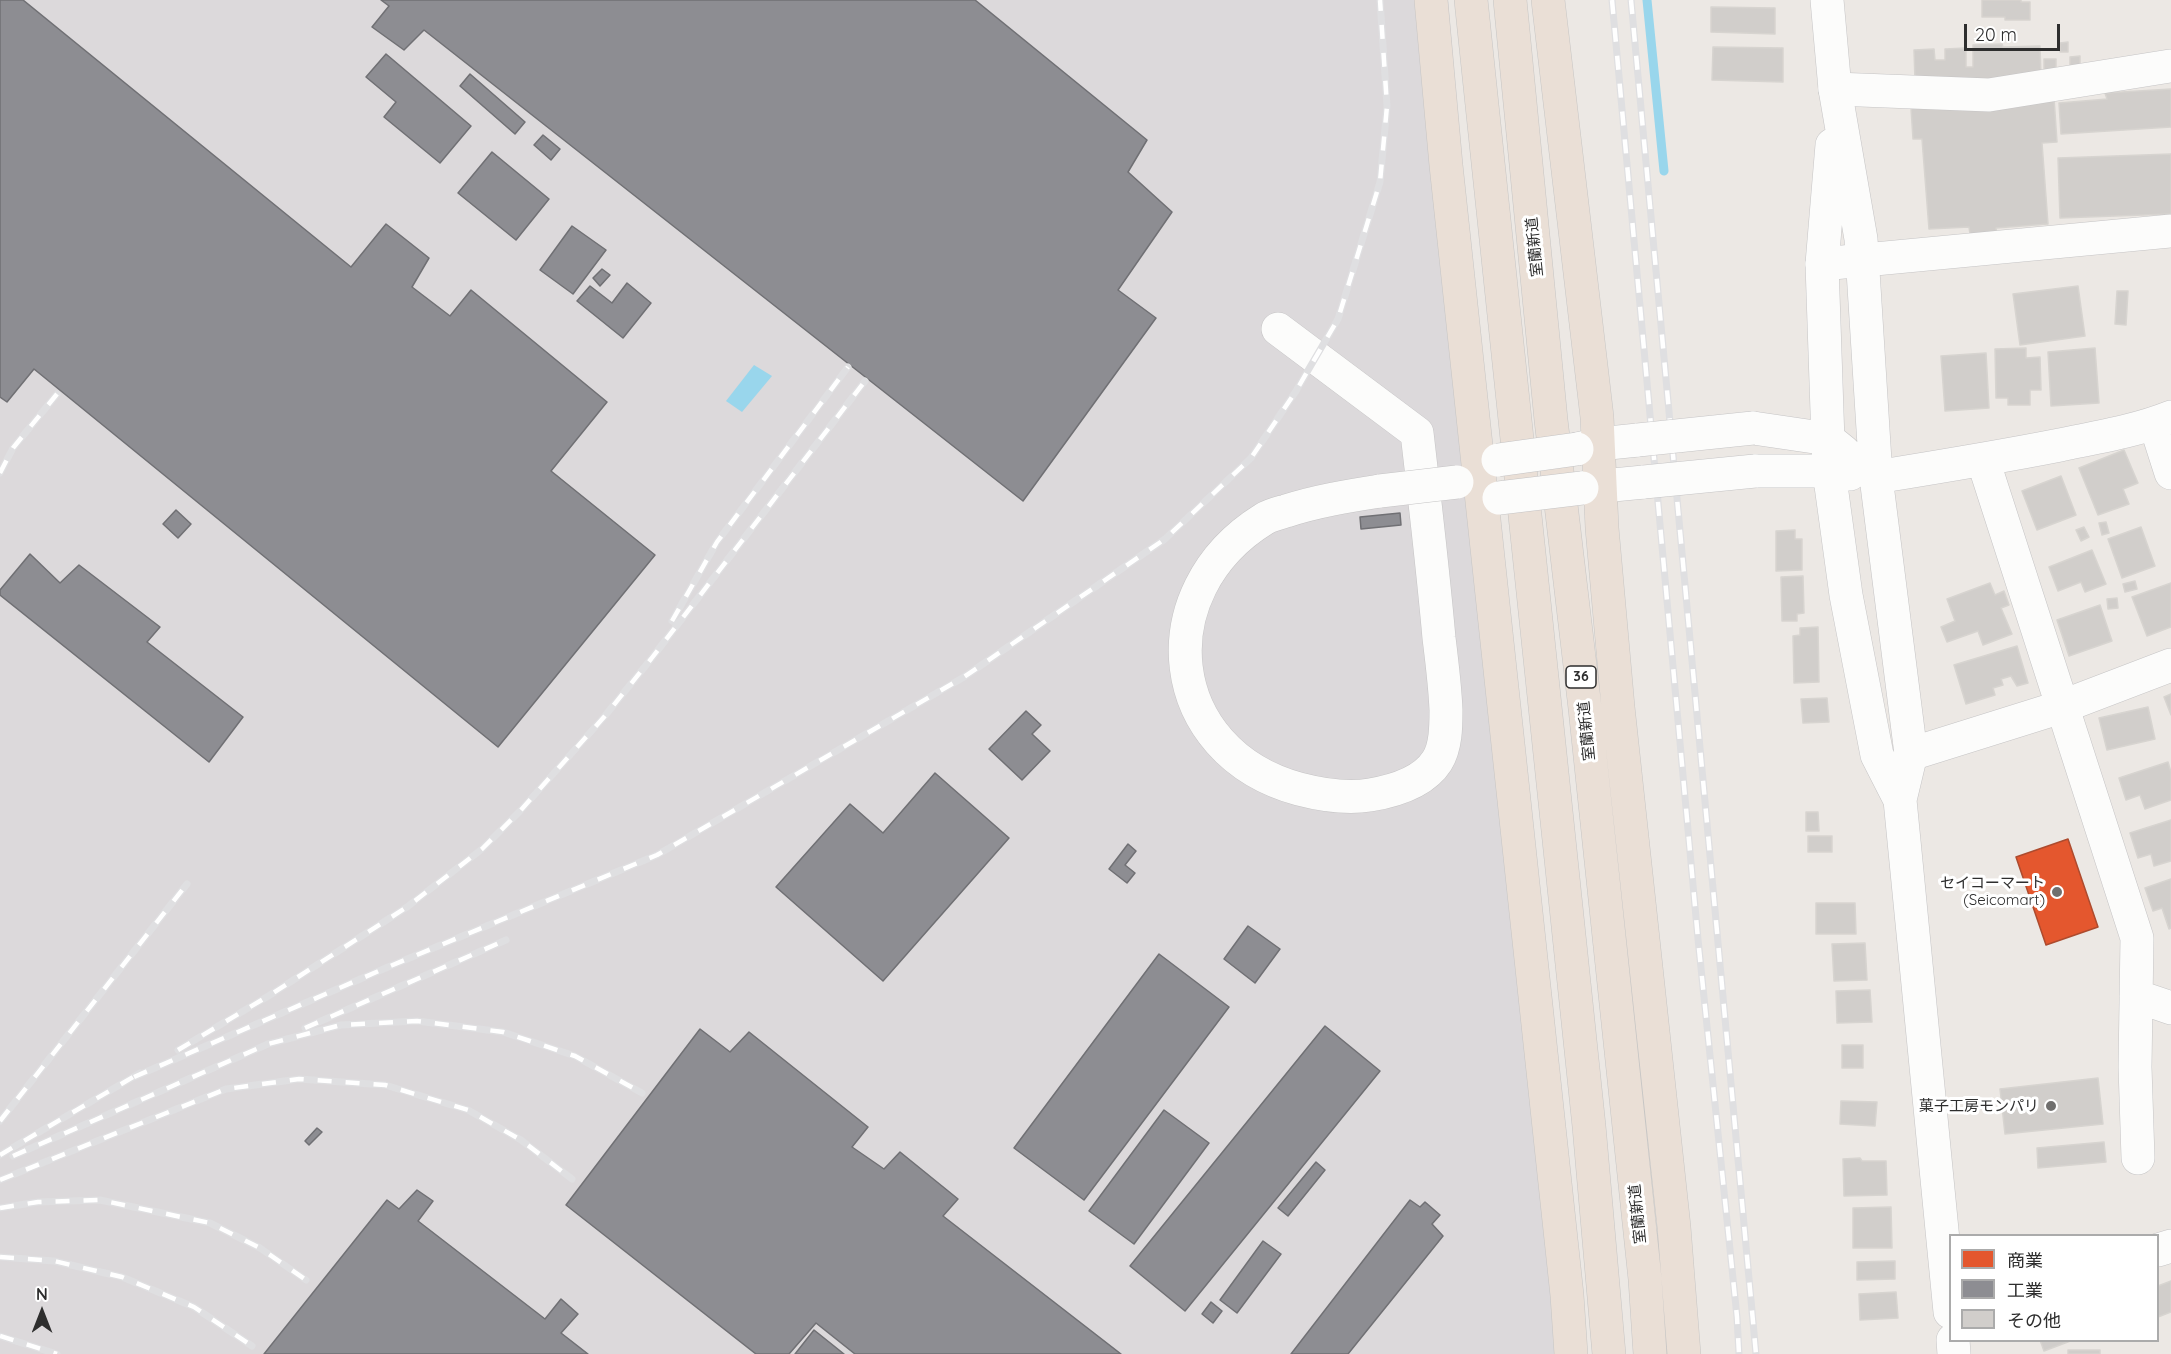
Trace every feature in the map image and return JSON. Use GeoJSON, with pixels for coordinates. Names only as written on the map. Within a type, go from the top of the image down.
{"type":"FeatureCollection","features":[{"type":"Feature","properties":{"kind":"highway"},"geometry":{"type":"LineString","coordinates":[[1431,0],[1446,165],[1483,481],[1567,1295],[1571,1354]]}},
{"type":"Feature","properties":{"kind":"highway"},"geometry":{"type":"LineString","coordinates":[[1471,0],[1589,1126],[1609,1354]]}},
{"type":"Feature","properties":{"kind":"highway","name":"室蘭新道"},"geometry":{"type":"LineString","coordinates":[[1510,0],[1551,420],[1585,708],[1650,1354]]}},
{"type":"Feature","properties":{"kind":"highway"},"geometry":{"type":"LineString","coordinates":[[1548,0],[1574,215],[1591,487],[1602,528],[1618,707],[1673,1215],[1684,1354]]}},
{"type":"Feature","properties":{"kind":"street"},"geometry":{"type":"LineString","coordinates":[[1827,0],[1835,89],[1861,239],[1876,477],[1911,754],[1900,800],[1949,1302]]}},
{"type":"Feature","properties":{"kind":"street"},"geometry":{"type":"LineString","coordinates":[[1835,89],[1989,95],[2170,66]]}},
{"type":"Feature","properties":{"kind":"street"},"geometry":{"type":"LineString","coordinates":[[1835,89],[1822,264],[1828,471],[1845,595],[1878,755],[1900,800]]}},
{"type":"Feature","properties":{"kind":"street"},"geometry":{"type":"LineString","coordinates":[[1822,264],[2171,231]]}},
{"type":"Feature","properties":{"kind":"street"},"geometry":{"type":"LineString","coordinates":[[1278,329],[1417,433],[1436,594],[1446,709],[1444,740],[1437,761],[1420,778],[1390,792],[1357,797],[1316,793],[1281,784],[1246,765],[1215,736],[1195,703],[1185,667],[1186,627],[1196,593],[1214,563],[1238,538],[1266,518],[1311,504],[1380,491],[1483,481],[1591,487],[1755,471],[1828,471],[1876,477],[1983,460],[2163,420],[2171,473]]}},
{"type":"Feature","properties":{"kind":"street"},"geometry":{"type":"LineString","coordinates":[[1483,481],[1588,446],[1753,428],[1828,439],[1876,477]]}},
{"type":"Feature","properties":{"kind":"street"},"geometry":{"type":"LineString","coordinates":[[1983,460],[2137,938],[2135,1067],[2138,1158]]}},
{"type":"Feature","properties":{"kind":"street"},"geometry":{"type":"LineString","coordinates":[[1911,754],[2061,707],[2171,665]]}},
{"type":"Feature","properties":{"kind":"street"},"geometry":{"type":"LineString","coordinates":[[2136,996],[2171,1008]]}},
{"type":"Feature","properties":{"kind":"shaded area"},"geometry":{"type":"Polygon","coordinates":[[[0,0],[1448,0],[1562,1354],[0,1354],[0,0]]]}},
{"type":"Feature","properties":{"kind":"water"},"geometry":{"type":"Polygon","coordinates":[[[754,365],[772,376],[742,412],[726,401],[754,365]]]}},
{"type":"Feature","properties":{"kind":"building: 商業","name":"セイコーマート (Seicomart)"},"geometry":{"type":"Polygon","coordinates":[[[2068,839],[2098,927],[2046,945],[2016,857],[2068,839]]]}},
{"type":"Feature","properties":{"kind":"building: 工業"},"geometry":{"type":"Polygon","coordinates":[[[0,0],[23,0],[351,267],[386,224],[429,258],[412,287],[450,316],[471,290],[607,402],[551,471],[655,555],[498,747],[34,369],[7,402],[0,397],[0,0]]]}},
{"type":"Feature","properties":{"kind":"building: 工業"},"geometry":{"type":"Polygon","coordinates":[[[381,0],[975,0],[1147,140],[1128,172],[1172,212],[1118,290],[1156,318],[1023,501],[424,30],[404,50],[372,27],[389,6],[381,0]]]}},
{"type":"Feature","properties":{"kind":"building: 工業"},"geometry":{"type":"Polygon","coordinates":[[[386,54],[471,126],[440,163],[384,117],[396,102],[366,77],[386,54]]]}},
{"type":"Feature","properties":{"kind":"building: 工業"},"geometry":{"type":"Polygon","coordinates":[[[470,74],[525,122],[515,134],[460,86],[470,74]]]}},
{"type":"Feature","properties":{"kind":"building: 工業"},"geometry":{"type":"Polygon","coordinates":[[[543,135],[560,149],[551,160],[534,145],[543,135]]]}},
{"type":"Feature","properties":{"kind":"building: 工業"},"geometry":{"type":"Polygon","coordinates":[[[492,152],[549,199],[516,240],[458,193],[492,152]]]}},
{"type":"Feature","properties":{"kind":"building: 工業"},"geometry":{"type":"Polygon","coordinates":[[[572,226],[606,250],[573,294],[540,270],[572,226]]]}},
{"type":"Feature","properties":{"kind":"building: 工業"},"geometry":{"type":"Polygon","coordinates":[[[602,269],[610,275],[600,286],[593,278],[602,269]]]}},
{"type":"Feature","properties":{"kind":"building: 工業"},"geometry":{"type":"Polygon","coordinates":[[[627,283],[651,303],[623,338],[577,301],[590,286],[612,303],[627,283]]]}},
{"type":"Feature","properties":{"kind":"building: 工業"},"geometry":{"type":"Polygon","coordinates":[[[176,510],[191,524],[178,538],[163,524],[176,510]]]}},
{"type":"Feature","properties":{"kind":"building: 工業"},"geometry":{"type":"Polygon","coordinates":[[[1400,513],[1401,525],[1361,529],[1360,517],[1400,513]]]}},
{"type":"Feature","properties":{"kind":"building: 工業"},"geometry":{"type":"Polygon","coordinates":[[[30,554],[60,583],[79,565],[160,627],[147,642],[243,717],[209,762],[0,595],[0,590],[30,554]]]}},
{"type":"Feature","properties":{"kind":"building: 工業"},"geometry":{"type":"Polygon","coordinates":[[[1026,711],[1041,725],[1032,734],[1050,751],[1022,780],[989,749],[1026,711]]]}},
{"type":"Feature","properties":{"kind":"building: 工業"},"geometry":{"type":"Polygon","coordinates":[[[935,773],[1009,838],[883,981],[776,887],[850,804],[883,833],[935,773]]]}},
{"type":"Feature","properties":{"kind":"building: 工業"},"geometry":{"type":"Polygon","coordinates":[[[1128,844],[1136,851],[1125,865],[1135,873],[1127,883],[1109,869],[1128,844]]]}},
{"type":"Feature","properties":{"kind":"building: 工業"},"geometry":{"type":"Polygon","coordinates":[[[1248,926],[1280,949],[1255,983],[1224,959],[1248,926]]]}},
{"type":"Feature","properties":{"kind":"building: 工業"},"geometry":{"type":"Polygon","coordinates":[[[1159,954],[1229,1007],[1084,1200],[1014,1148],[1159,954]]]}},
{"type":"Feature","properties":{"kind":"building: 工業"},"geometry":{"type":"Polygon","coordinates":[[[1325,1026],[1380,1071],[1185,1311],[1130,1266],[1325,1026]]]}},
{"type":"Feature","properties":{"kind":"building: 工業"},"geometry":{"type":"Polygon","coordinates":[[[700,1029],[730,1052],[749,1032],[868,1127],[852,1147],[884,1169],[900,1152],[958,1199],[943,1216],[1121,1354],[855,1354],[816,1323],[789,1354],[756,1354],[566,1205],[700,1029]]]}},
{"type":"Feature","properties":{"kind":"building: 工業"},"geometry":{"type":"Polygon","coordinates":[[[1164,1110],[1209,1143],[1134,1244],[1089,1211],[1164,1110]]]}},
{"type":"Feature","properties":{"kind":"building: 工業"},"geometry":{"type":"Polygon","coordinates":[[[317,1128],[322,1132],[309,1145],[305,1141],[317,1128]]]}},
{"type":"Feature","properties":{"kind":"building: 工業"},"geometry":{"type":"Polygon","coordinates":[[[1316,1162],[1325,1170],[1288,1216],[1278,1208],[1316,1162]]]}},
{"type":"Feature","properties":{"kind":"building: 工業"},"geometry":{"type":"Polygon","coordinates":[[[417,1190],[433,1201],[418,1221],[545,1319],[561,1299],[578,1314],[561,1333],[588,1354],[264,1354],[387,1200],[399,1209],[417,1190]]]}},
{"type":"Feature","properties":{"kind":"building: 工業"},"geometry":{"type":"Polygon","coordinates":[[[1410,1200],[1420,1207],[1425,1202],[1440,1215],[1432,1224],[1443,1236],[1348,1354],[1291,1354],[1410,1200]]]}},
{"type":"Feature","properties":{"kind":"building: 工業"},"geometry":{"type":"Polygon","coordinates":[[[1263,1241],[1281,1254],[1237,1313],[1220,1300],[1263,1241]]]}},
{"type":"Feature","properties":{"kind":"building: 工業"},"geometry":{"type":"Polygon","coordinates":[[[1211,1302],[1222,1311],[1213,1323],[1202,1314],[1211,1302]]]}},
{"type":"Feature","properties":{"kind":"building: 工業"},"geometry":{"type":"Polygon","coordinates":[[[814,1330],[844,1354],[795,1354],[814,1330]]]}},
{"type":"Feature","properties":{"kind":"building: その他"},"geometry":{"type":"Polygon","coordinates":[[[1982,0],[2030,2],[2030,20],[1982,17],[1982,0]]]}},
{"type":"Feature","properties":{"kind":"building: その他"},"geometry":{"type":"Polygon","coordinates":[[[1711,7],[1775,8],[1775,34],[1711,32],[1711,7]]]}},
{"type":"Feature","properties":{"kind":"building: その他"},"geometry":{"type":"Polygon","coordinates":[[[2068,42],[2068,52],[2060,52],[2060,43],[2068,42]]]}},
{"type":"Feature","properties":{"kind":"building: その他"},"geometry":{"type":"Polygon","coordinates":[[[2002,44],[2003,47],[2040,46],[2041,78],[1915,81],[1914,50],[1934,49],[1935,60],[1945,60],[1945,49],[1966,48],[1966,67],[1973,67],[1973,45],[2002,44]]]}},
{"type":"Feature","properties":{"kind":"building: その他"},"geometry":{"type":"Polygon","coordinates":[[[1713,47],[1783,48],[1783,82],[1712,80],[1713,47]]]}},
{"type":"Feature","properties":{"kind":"building: その他"},"geometry":{"type":"Polygon","coordinates":[[[2080,56],[2080,65],[2070,65],[2070,57],[2080,56]]]}},
{"type":"Feature","properties":{"kind":"building: その他"},"geometry":{"type":"Polygon","coordinates":[[[2044,59],[2056,59],[2056,72],[2044,72],[2044,59]]]}},
{"type":"Feature","properties":{"kind":"building: その他"},"geometry":{"type":"Polygon","coordinates":[[[2171,89],[2171,127],[2061,134],[2059,103],[2107,99],[2105,93],[2171,89]]]}},
{"type":"Feature","properties":{"kind":"building: その他"},"geometry":{"type":"Polygon","coordinates":[[[2054,98],[2057,142],[2042,143],[2048,224],[1996,228],[1997,239],[1971,241],[1969,227],[1929,229],[1922,139],[1913,139],[1911,108],[2054,98]]]}},
{"type":"Feature","properties":{"kind":"building: その他"},"geometry":{"type":"Polygon","coordinates":[[[2171,154],[2171,214],[2060,218],[2058,158],[2171,154]]]}},
{"type":"Feature","properties":{"kind":"building: その他"},"geometry":{"type":"Polygon","coordinates":[[[2078,286],[2085,336],[2020,345],[2013,294],[2078,286]]]}},
{"type":"Feature","properties":{"kind":"building: その他"},"geometry":{"type":"Polygon","coordinates":[[[2117,291],[2128,291],[2126,325],[2115,324],[2117,291]]]}},
{"type":"Feature","properties":{"kind":"building: その他"},"geometry":{"type":"Polygon","coordinates":[[[2026,348],[2026,358],[2040,357],[2041,390],[2030,390],[2030,405],[2008,405],[2008,398],[1996,398],[1995,349],[2026,348]]]}},
{"type":"Feature","properties":{"kind":"building: その他"},"geometry":{"type":"Polygon","coordinates":[[[2095,348],[2099,403],[2051,406],[2048,352],[2095,348]]]}},
{"type":"Feature","properties":{"kind":"building: その他"},"geometry":{"type":"Polygon","coordinates":[[[1986,353],[1989,408],[1945,411],[1941,356],[1986,353]]]}},
{"type":"Feature","properties":{"kind":"building: その他"},"geometry":{"type":"Polygon","coordinates":[[[2124,450],[2138,483],[2123,489],[2129,504],[2098,515],[2079,468],[2124,450]]]}},
{"type":"Feature","properties":{"kind":"building: その他"},"geometry":{"type":"Polygon","coordinates":[[[2061,476],[2076,515],[2037,530],[2022,491],[2061,476]]]}},
{"type":"Feature","properties":{"kind":"building: その他"},"geometry":{"type":"Polygon","coordinates":[[[2106,522],[2109,533],[2102,535],[2099,523],[2106,522]]]}},
{"type":"Feature","properties":{"kind":"building: その他"},"geometry":{"type":"Polygon","coordinates":[[[2084,527],[2089,537],[2081,541],[2076,530],[2084,527]]]}},
{"type":"Feature","properties":{"kind":"building: その他"},"geometry":{"type":"Polygon","coordinates":[[[2141,527],[2155,566],[2122,578],[2108,539],[2141,527]]]}},
{"type":"Feature","properties":{"kind":"building: その他"},"geometry":{"type":"Polygon","coordinates":[[[1795,530],[1795,539],[1802,539],[1802,570],[1776,571],[1776,531],[1795,530]]]}},
{"type":"Feature","properties":{"kind":"building: その他"},"geometry":{"type":"Polygon","coordinates":[[[2092,550],[2106,584],[2085,592],[2081,582],[2058,591],[2049,567],[2092,550]]]}},
{"type":"Feature","properties":{"kind":"building: その他"},"geometry":{"type":"Polygon","coordinates":[[[1803,576],[1804,613],[1797,614],[1797,621],[1782,621],[1781,577],[1803,576]]]}},
{"type":"Feature","properties":{"kind":"building: その他"},"geometry":{"type":"Polygon","coordinates":[[[2135,581],[2137,589],[2125,592],[2123,584],[2135,581]]]}},
{"type":"Feature","properties":{"kind":"building: その他"},"geometry":{"type":"Polygon","coordinates":[[[1990,583],[1995,595],[2004,591],[2009,605],[2001,608],[2012,634],[1983,645],[1978,631],[1947,642],[1941,627],[1955,621],[1947,599],[1990,583]]]}},
{"type":"Feature","properties":{"kind":"building: その他"},"geometry":{"type":"Polygon","coordinates":[[[2171,583],[2171,627],[2147,636],[2132,597],[2171,583]]]}},
{"type":"Feature","properties":{"kind":"building: その他"},"geometry":{"type":"Polygon","coordinates":[[[2117,598],[2118,608],[2108,609],[2107,599],[2117,598]]]}},
{"type":"Feature","properties":{"kind":"building: その他"},"geometry":{"type":"Polygon","coordinates":[[[2100,605],[2112,641],[2069,656],[2057,620],[2100,605]]]}},
{"type":"Feature","properties":{"kind":"building: その他"},"geometry":{"type":"Polygon","coordinates":[[[1818,627],[1819,682],[1794,683],[1793,636],[1800,635],[1800,628],[1818,627]]]}},
{"type":"Feature","properties":{"kind":"building: その他"},"geometry":{"type":"Polygon","coordinates":[[[2017,646],[2028,683],[2017,686],[2011,676],[2001,679],[2003,685],[1993,688],[1995,695],[1966,704],[1954,665],[2017,646]]]}},
{"type":"Feature","properties":{"kind":"building: その他"},"geometry":{"type":"Polygon","coordinates":[[[2171,694],[2171,715],[2164,697],[2171,694]]]}},
{"type":"Feature","properties":{"kind":"building: その他"},"geometry":{"type":"Polygon","coordinates":[[[1827,698],[1829,722],[1803,723],[1801,699],[1827,698]]]}},
{"type":"Feature","properties":{"kind":"building: その他"},"geometry":{"type":"Polygon","coordinates":[[[2148,707],[2155,739],[2107,750],[2099,718],[2148,707]]]}},
{"type":"Feature","properties":{"kind":"building: その他"},"geometry":{"type":"Polygon","coordinates":[[[2168,762],[2171,772],[2171,800],[2145,809],[2140,795],[2126,800],[2119,778],[2168,762]]]}},
{"type":"Feature","properties":{"kind":"building: その他"},"geometry":{"type":"Polygon","coordinates":[[[1806,812],[1818,812],[1819,831],[1806,831],[1806,812]]]}},
{"type":"Feature","properties":{"kind":"building: その他"},"geometry":{"type":"Polygon","coordinates":[[[2171,820],[2171,861],[2154,866],[2151,854],[2138,858],[2130,833],[2171,820]]]}},
{"type":"Feature","properties":{"kind":"building: その他"},"geometry":{"type":"Polygon","coordinates":[[[1808,836],[1832,836],[1832,852],[1808,852],[1808,836]]]}},
{"type":"Feature","properties":{"kind":"building: その他"},"geometry":{"type":"Polygon","coordinates":[[[2171,879],[2171,928],[2169,929],[2162,908],[2153,911],[2145,888],[2171,879]]]}},
{"type":"Feature","properties":{"kind":"building: その他"},"geometry":{"type":"Polygon","coordinates":[[[1816,903],[1855,903],[1856,934],[1816,934],[1816,903]]]}},
{"type":"Feature","properties":{"kind":"building: その他"},"geometry":{"type":"Polygon","coordinates":[[[1865,943],[1867,980],[1834,981],[1832,944],[1865,943]]]}},
{"type":"Feature","properties":{"kind":"building: その他"},"geometry":{"type":"Polygon","coordinates":[[[1870,990],[1872,1022],[1837,1023],[1836,991],[1870,990]]]}},
{"type":"Feature","properties":{"kind":"building: その他"},"geometry":{"type":"Polygon","coordinates":[[[1842,1045],[1863,1045],[1863,1068],[1842,1068],[1842,1045]]]}},
{"type":"Feature","properties":{"kind":"building: その他","name":"菓子工房モンパリ"},"geometry":{"type":"Polygon","coordinates":[[[2098,1078],[2103,1124],[2005,1134],[2000,1089],[2098,1078]]]}},
{"type":"Feature","properties":{"kind":"building: その他"},"geometry":{"type":"Polygon","coordinates":[[[1841,1101],[1877,1102],[1875,1126],[1840,1124],[1841,1101]]]}},
{"type":"Feature","properties":{"kind":"building: その他"},"geometry":{"type":"Polygon","coordinates":[[[2104,1142],[2106,1162],[2038,1168],[2037,1148],[2104,1142]]]}},
{"type":"Feature","properties":{"kind":"building: その他"},"geometry":{"type":"Polygon","coordinates":[[[1860,1158],[1862,1161],[1886,1161],[1887,1195],[1844,1196],[1843,1159],[1860,1158]]]}},
{"type":"Feature","properties":{"kind":"building: その他"},"geometry":{"type":"Polygon","coordinates":[[[1891,1207],[1892,1248],[1853,1248],[1853,1208],[1891,1207]]]}},
{"type":"Feature","properties":{"kind":"building: その他"},"geometry":{"type":"Polygon","coordinates":[[[1895,1261],[1895,1279],[1857,1280],[1857,1262],[1895,1261]]]}},
{"type":"Feature","properties":{"kind":"building: その他"},"geometry":{"type":"Polygon","coordinates":[[[2171,1281],[2171,1312],[2159,1317],[2159,1286],[2171,1281]]]}},
{"type":"Feature","properties":{"kind":"building: その他"},"geometry":{"type":"Polygon","coordinates":[[[1896,1292],[1898,1318],[1860,1320],[1859,1294],[1896,1292]]]}},
{"type":"Feature","properties":{"kind":"building: その他"},"geometry":{"type":"Polygon","coordinates":[[[2041,1342],[2068,1342],[2044,1351],[2041,1342]]]}},
{"type":"Feature","properties":{"kind":"building: その他"},"geometry":{"type":"Polygon","coordinates":[[[2068,1350],[2100,1350],[2100,1354],[2068,1354],[2068,1350]]]}},
{"type":"Feature","properties":{"kind":"waterway"},"geometry":{"type":"LineString","coordinates":[[1647,0],[1664,171]]}},
{"type":"Feature","properties":{"kind":"railway"},"geometry":{"type":"LineString","coordinates":[[134,1077],[388,967],[657,855],[964,677],[1165,539],[1251,458],[1296,391],[1338,319],[1380,182],[1387,106],[1380,0]]}},
{"type":"Feature","properties":{"kind":"railway"},"geometry":{"type":"LineString","coordinates":[[1612,0],[1698,939],[1739,1354]]}},
{"type":"Feature","properties":{"kind":"railway"},"geometry":{"type":"LineString","coordinates":[[1631,0],[1756,1354]]}},
{"type":"Feature","properties":{"kind":"railway"},"geometry":{"type":"LineString","coordinates":[[672,621],[717,542],[848,367]]}},
{"type":"Feature","properties":{"kind":"railway"},"geometry":{"type":"LineString","coordinates":[[178,1050],[270,995],[407,907],[482,849],[520,811],[604,717],[865,381]]}},
{"type":"Feature","properties":{"kind":"railway"},"geometry":{"type":"LineString","coordinates":[[0,473],[13,448],[57,394]]}},
{"type":"Feature","properties":{"kind":"railway"},"geometry":{"type":"LineString","coordinates":[[0,1121],[187,884]]}},
{"type":"Feature","properties":{"kind":"railway"},"geometry":{"type":"LineString","coordinates":[[305,1028],[506,940]]}},
{"type":"Feature","properties":{"kind":"railway"},"geometry":{"type":"LineString","coordinates":[[13,1156],[268,1044],[341,1025],[417,1021],[503,1032],[575,1056],[642,1093]]}},
{"type":"Feature","properties":{"kind":"railway"},"geometry":{"type":"LineString","coordinates":[[0,1155],[140,1073]]}},
{"type":"Feature","properties":{"kind":"railway"},"geometry":{"type":"LineString","coordinates":[[0,1180],[226,1089],[299,1079],[385,1085],[468,1110],[521,1140],[572,1179]]}},
{"type":"Feature","properties":{"kind":"railway"},"geometry":{"type":"LineString","coordinates":[[0,1208],[38,1202],[100,1200],[210,1223],[260,1248],[306,1280]]}},
{"type":"Feature","properties":{"kind":"railway"},"geometry":{"type":"LineString","coordinates":[[0,1257],[54,1261],[122,1277],[194,1307],[252,1346]]}},
{"type":"Feature","properties":{"kind":"railway"},"geometry":{"type":"LineString","coordinates":[[0,1336],[57,1354]]}},
{"type":"Feature","properties":{"kind":"place","name":"セイコーマート (Seicomart)"},"geometry":{"type":"Point","coordinates":[2057,892]}},
{"type":"Feature","properties":{"kind":"place","name":"菓子工房モンパリ"},"geometry":{"type":"Point","coordinates":[2051,1106]}}]}
